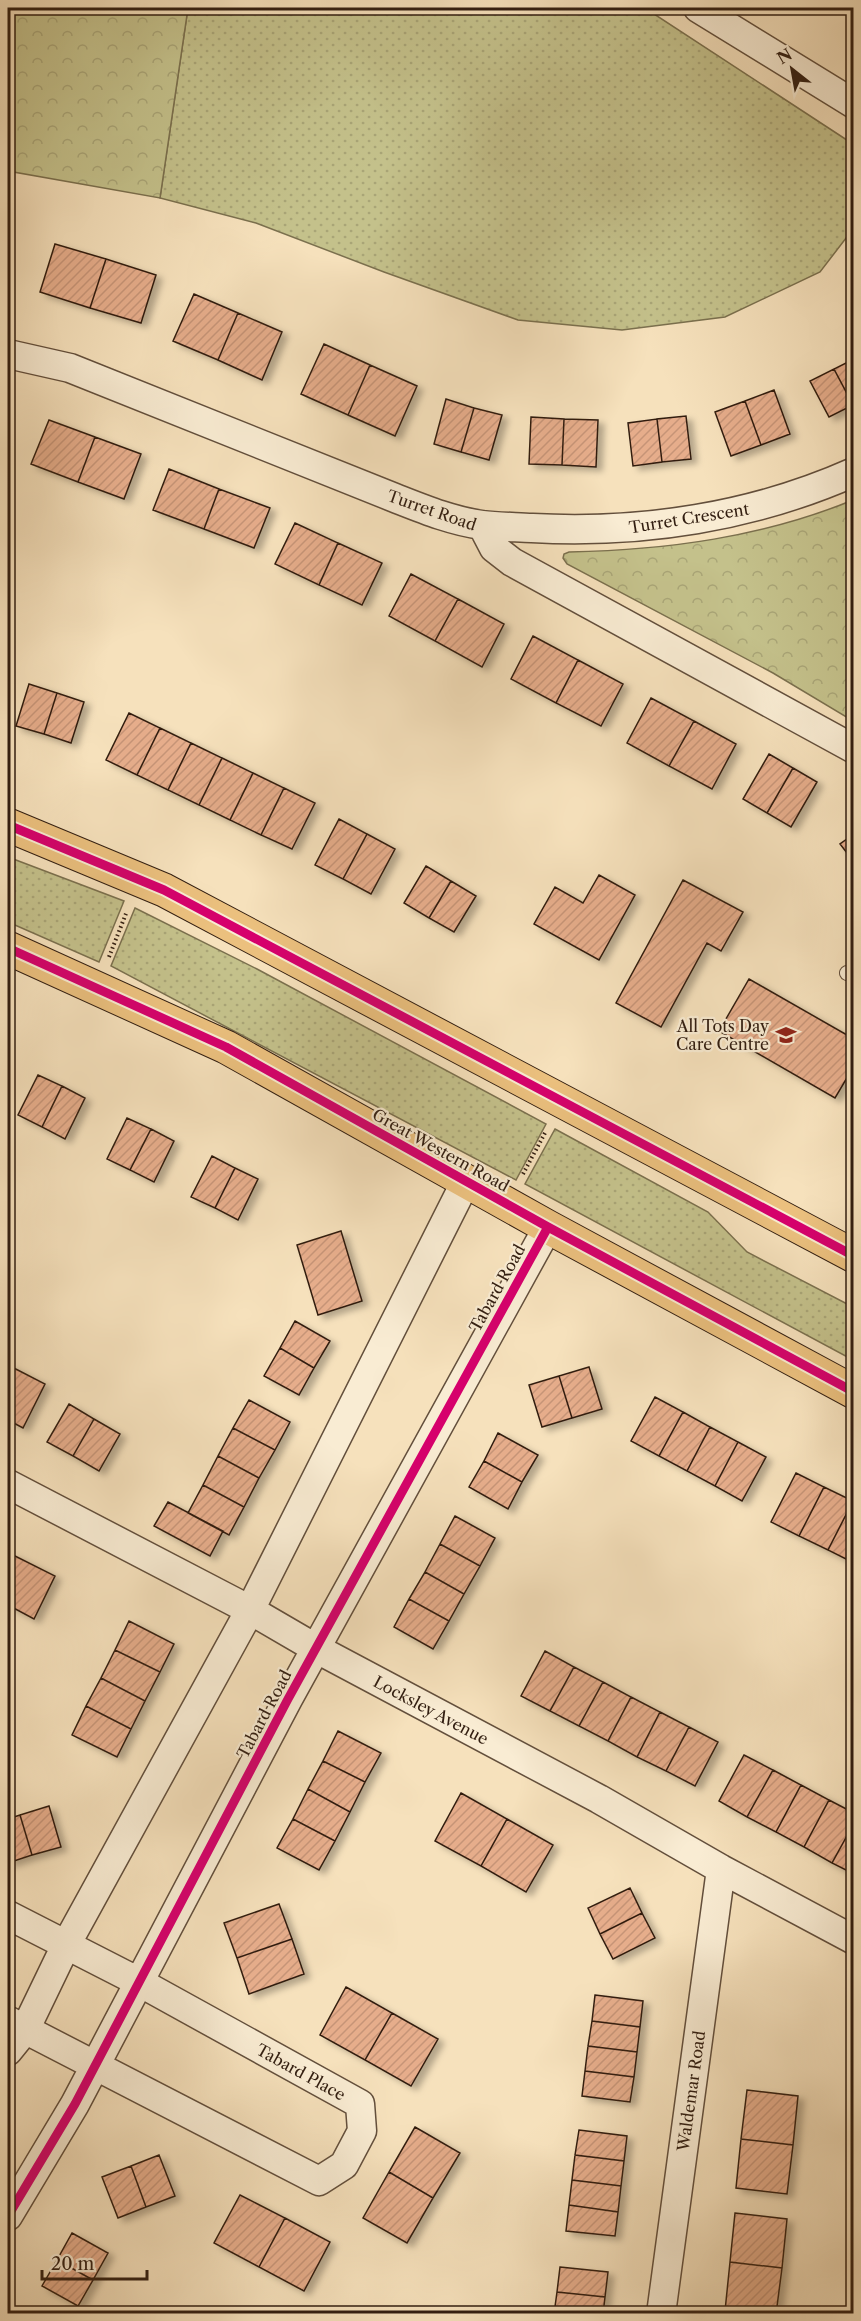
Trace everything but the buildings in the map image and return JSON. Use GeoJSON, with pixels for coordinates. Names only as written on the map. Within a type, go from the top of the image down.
{"type":"FeatureCollection","features":[{"type":"Feature","properties":{"kind":"main road"},"geometry":{"type":"LineString","coordinates":[[8,825],[164,890],[854,1257]]}},
{"type":"Feature","properties":{"kind":"main road","name":"Great Western Road"},"geometry":{"type":"LineString","coordinates":[[8,948],[225,1047],[548,1227],[854,1392]]}},
{"type":"Feature","properties":{"kind":"street"},"geometry":{"type":"LineString","coordinates":[[698,8],[846,89]]}},
{"type":"Feature","properties":{"kind":"street","name":"Turret Road"},"geometry":{"type":"LineString","coordinates":[[8,354],[70,368],[395,498],[438,514],[482,525],[494,548],[512,562],[854,749]]}},
{"type":"Feature","properties":{"kind":"street","name":"Turret Crescent"},"geometry":{"type":"LineString","coordinates":[[482,525],[564,530],[637,528],[740,512],[813,490],[854,472]]}},
{"type":"Feature","properties":{"kind":"street"},"geometry":{"type":"LineString","coordinates":[[13,2034],[66,1946],[250,1610],[466,1181]]}},
{"type":"Feature","properties":{"kind":"street","name":"Tabard Road"},"geometry":{"type":"LineString","coordinates":[[8,2216],[75,2104],[317,1649],[548,1227]]}},
{"type":"Feature","properties":{"kind":"street","name":"Locksley Avenue"},"geometry":{"type":"LineString","coordinates":[[8,1484],[250,1610],[317,1649],[599,1799],[721,1869],[854,1940]]}},
{"type":"Feature","properties":{"kind":"street","name":"Waldemar Road"},"geometry":{"type":"LineString","coordinates":[[661,2313],[721,1869]]}},
{"type":"Feature","properties":{"kind":"street","name":"Tabard Place"},"geometry":{"type":"LineString","coordinates":[[8,1914],[360,2104],[362,2132],[344,2165],[319,2181],[95,2064],[13,2034]]}},
{"type":"Feature","properties":{"kind":"path"},"geometry":{"type":"LineString","coordinates":[[96,988],[140,879]]}},
{"type":"Feature","properties":{"kind":"path"},"geometry":{"type":"LineString","coordinates":[[507,1204],[561,1101]]}},
{"type":"Feature","properties":{"kind":"green space"},"geometry":{"type":"Polygon","coordinates":[[[8,8],[188,8],[160,198],[8,171],[8,8]]]}},
{"type":"Feature","properties":{"kind":"green space"},"geometry":{"type":"Polygon","coordinates":[[[188,8],[645,8],[853,144],[853,229],[820,272],[725,317],[622,330],[518,320],[256,223],[160,198],[188,8]]]}},
{"type":"Feature","properties":{"kind":"green space"},"geometry":{"type":"Polygon","coordinates":[[[853,500],[853,721],[773,673],[567,564],[563,558],[564,554],[569,552],[678,544],[749,532],[819,513],[853,500]]]}},
{"type":"Feature","properties":{"kind":"green space"},"geometry":{"type":"Polygon","coordinates":[[[8,857],[124,901],[99,962],[8,922],[8,857]]]}},
{"type":"Feature","properties":{"kind":"green space"},"geometry":{"type":"Polygon","coordinates":[[[135,908],[257,969],[546,1124],[516,1180],[111,966],[135,908]]]}},
{"type":"Feature","properties":{"kind":"green space"},"geometry":{"type":"Polygon","coordinates":[[[555,1129],[708,1212],[747,1252],[853,1307],[853,1360],[525,1184],[555,1129]]]}},
{"type":"Feature","properties":{"kind":"cycle path"},"geometry":{"type":"LineString","coordinates":[[8,825],[164,890],[854,1256]]}},
{"type":"Feature","properties":{"kind":"cycle path"},"geometry":{"type":"LineString","coordinates":[[8,948],[226,1047],[548,1227],[854,1392]]}},
{"type":"Feature","properties":{"kind":"cycle path"},"geometry":{"type":"LineString","coordinates":[[8,2216],[75,2104],[288,1699],[548,1227]]}},
{"type":"Feature","properties":{"kind":"place","name":"All Tots Day Care Centre"},"geometry":{"type":"Point","coordinates":[786,1035]}}]}
